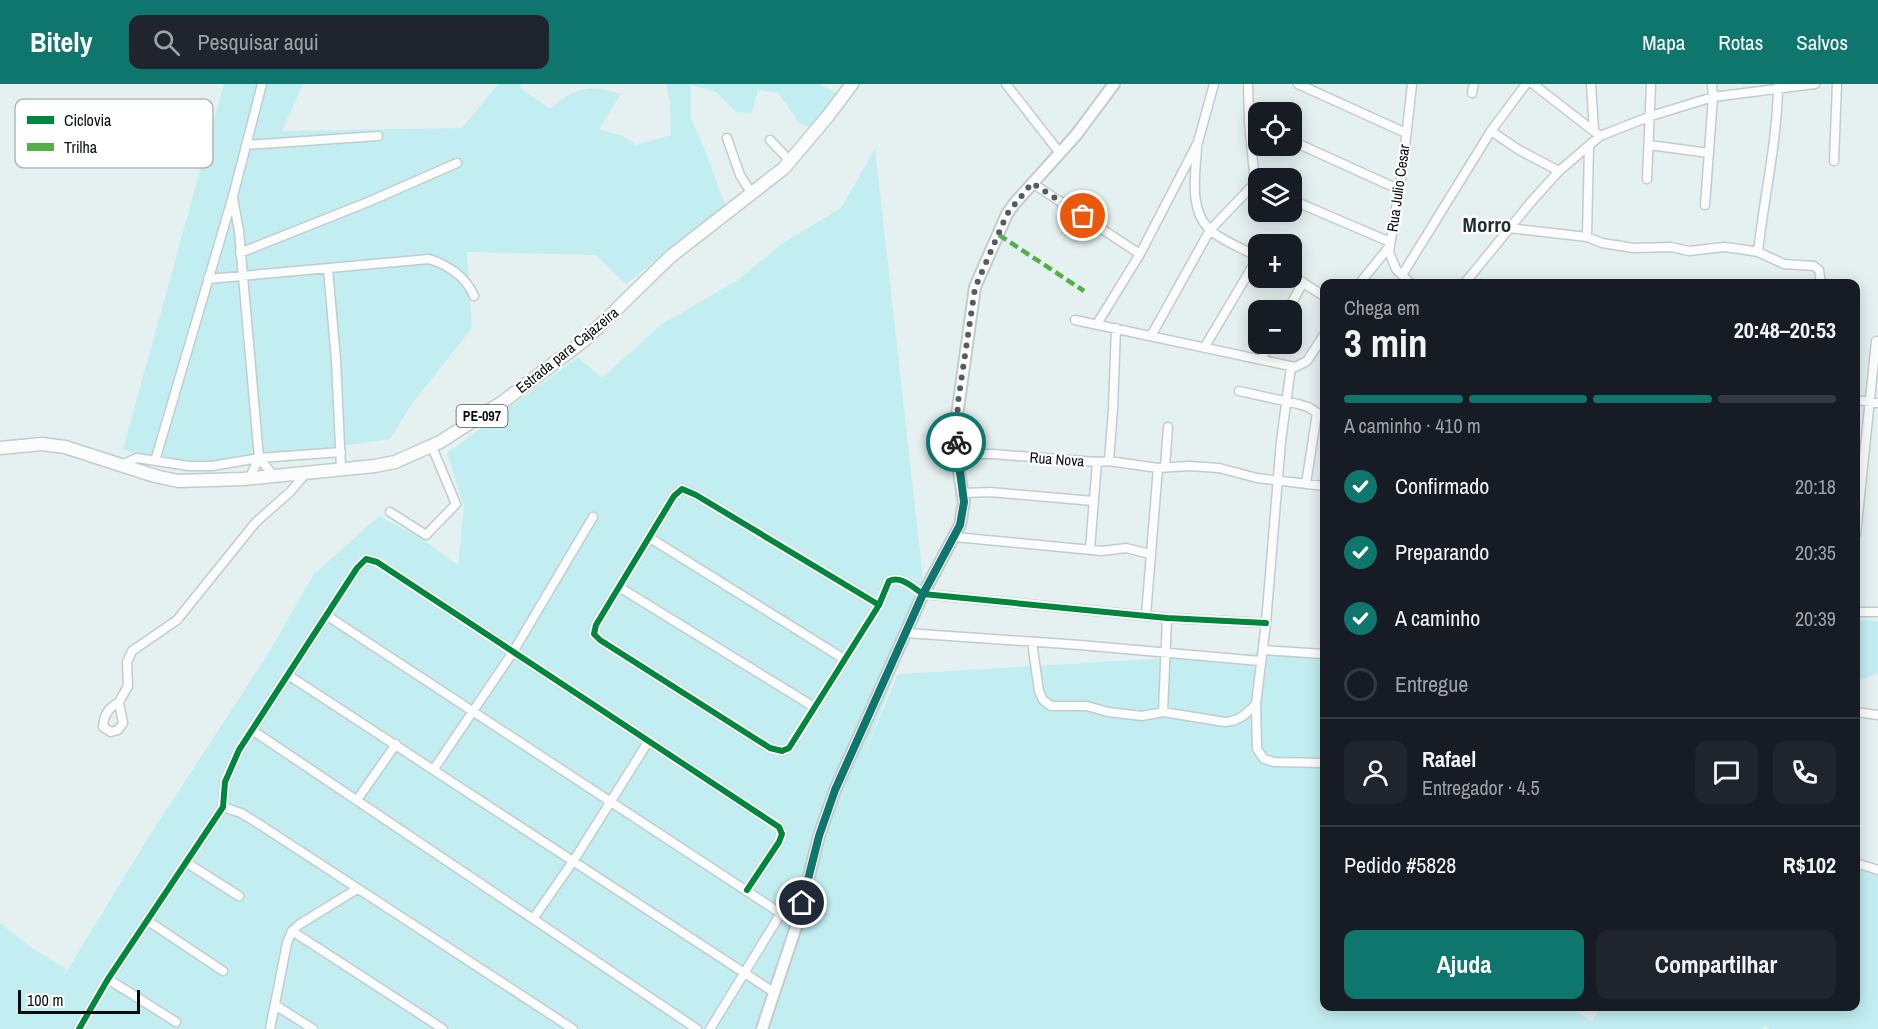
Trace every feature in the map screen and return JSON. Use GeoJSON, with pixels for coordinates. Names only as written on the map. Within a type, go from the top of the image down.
{"type":"FeatureCollection","features":[{"type":"Feature","properties":{"kind":"main road","name":"Estrada para Cajazeira"},"geometry":{"type":"LineString","coordinates":[[0,448],[22,445],[65,447],[155,476],[178,481],[249,479],[395,462],[432,447],[504,401],[557,362],[608,319],[679,249],[753,194],[790,161],[852,84]]}},
{"type":"Feature","properties":{"kind":"street"},"geometry":{"type":"LineString","coordinates":[[155,461],[233,196],[262,84]]}},
{"type":"Feature","properties":{"kind":"street"},"geometry":{"type":"LineString","coordinates":[[1006,84],[1059,152]]}},
{"type":"Feature","properties":{"kind":"street"},"geometry":{"type":"LineString","coordinates":[[1097,324],[1140,254],[1198,142],[1214,84]]}},
{"type":"Feature","properties":{"kind":"street"},"geometry":{"type":"LineString","coordinates":[[1248,84],[1248,102]]}},
{"type":"Feature","properties":{"kind":"street"},"geometry":{"type":"LineString","coordinates":[[1298,84],[1406,133]]}},
{"type":"Feature","properties":{"kind":"street","name":"Rua Julio Cesar"},"geometry":{"type":"LineString","coordinates":[[1406,279],[1390,259],[1390,244],[1412,84]]}},
{"type":"Feature","properties":{"kind":"street"},"geometry":{"type":"LineString","coordinates":[[1402,275],[1491,131],[1526,84]]}},
{"type":"Feature","properties":{"kind":"street"},"geometry":{"type":"LineString","coordinates":[[1533,84],[1597,133]]}},
{"type":"Feature","properties":{"kind":"street"},"geometry":{"type":"LineString","coordinates":[[1469,279],[1509,228],[1559,171],[1589,146],[1597,133],[1591,84]]}},
{"type":"Feature","properties":{"kind":"street"},"geometry":{"type":"LineString","coordinates":[[1647,179],[1651,84]]}},
{"type":"Feature","properties":{"kind":"street"},"geometry":{"type":"LineString","coordinates":[[1705,205],[1712,84]]}},
{"type":"Feature","properties":{"kind":"street"},"geometry":{"type":"LineString","coordinates":[[1597,133],[1713,97],[1775,87],[1815,84]]}},
{"type":"Feature","properties":{"kind":"street"},"geometry":{"type":"LineString","coordinates":[[1834,161],[1838,84]]}},
{"type":"Feature","properties":{"kind":"street"},"geometry":{"type":"LineString","coordinates":[[762,1029],[797,924],[819,836],[835,790],[923,594],[955,537],[963,515],[963,493],[956,454],[956,430],[975,288],[1007,214],[1076,135],[1112,85]]}},
{"type":"Feature","properties":{"kind":"street"},"geometry":{"type":"LineString","coordinates":[[1758,252],[1762,212],[1770,175],[1775,87]]}},
{"type":"Feature","properties":{"kind":"street"},"geometry":{"type":"LineString","coordinates":[[1491,131],[1519,150],[1559,171]]}},
{"type":"Feature","properties":{"kind":"street"},"geometry":{"type":"LineString","coordinates":[[246,145],[378,136]]}},
{"type":"Feature","properties":{"kind":"street"},"geometry":{"type":"LineString","coordinates":[[727,138],[740,176],[753,194]]}},
{"type":"Feature","properties":{"kind":"street"},"geometry":{"type":"LineString","coordinates":[[770,140],[790,161]]}},
{"type":"Feature","properties":{"kind":"street"},"geometry":{"type":"LineString","coordinates":[[1198,142],[1195,193],[1197,210],[1210,230],[1248,251]]}},
{"type":"Feature","properties":{"kind":"street"},"geometry":{"type":"LineString","coordinates":[[1649,145],[1709,153]]}},
{"type":"Feature","properties":{"kind":"street"},"geometry":{"type":"LineString","coordinates":[[1302,146],[1398,189]]}},
{"type":"Feature","properties":{"kind":"street"},"geometry":{"type":"LineString","coordinates":[[1587,237],[1589,146]]}},
{"type":"Feature","properties":{"kind":"street"},"geometry":{"type":"LineString","coordinates":[[240,254],[457,163]]}},
{"type":"Feature","properties":{"kind":"street"},"geometry":{"type":"LineString","coordinates":[[1032,183],[1140,254]]}},
{"type":"Feature","properties":{"kind":"street"},"geometry":{"type":"LineString","coordinates":[[1151,336],[1210,230],[1248,193]]}},
{"type":"Feature","properties":{"kind":"street"},"geometry":{"type":"LineString","coordinates":[[233,196],[259,458],[249,479]]}},
{"type":"Feature","properties":{"kind":"street"},"geometry":{"type":"LineString","coordinates":[[1302,204],[1390,244],[1363,279]]}},
{"type":"Feature","properties":{"kind":"street"},"geometry":{"type":"LineString","coordinates":[[1509,228],[1587,237],[1602,243],[1634,248],[1671,247],[1689,251],[1724,247],[1758,252],[1784,264],[1814,266],[1819,270],[1820,279]]}},
{"type":"Feature","properties":{"kind":"street"},"geometry":{"type":"LineString","coordinates":[[208,279],[429,259],[451,268],[470,287],[474,296]]}},
{"type":"Feature","properties":{"kind":"street"},"geometry":{"type":"LineString","coordinates":[[328,269],[336,360],[340,468]]}},
{"type":"Feature","properties":{"kind":"street"},"geometry":{"type":"LineString","coordinates":[[1204,348],[1248,274]]}},
{"type":"Feature","properties":{"kind":"street"},"geometry":{"type":"LineString","coordinates":[[1293,300],[1303,282],[1320,293]]}},
{"type":"Feature","properties":{"kind":"street"},"geometry":{"type":"LineString","coordinates":[[1075,320],[1295,368],[1304,364],[1320,341]]}},
{"type":"Feature","properties":{"kind":"street"},"geometry":{"type":"LineString","coordinates":[[1109,461],[1116,328]]}},
{"type":"Feature","properties":{"kind":"street"},"geometry":{"type":"LineString","coordinates":[[1860,490],[1876,341]]}},
{"type":"Feature","properties":{"kind":"street"},"geometry":{"type":"LineString","coordinates":[[1261,360],[1264,354]]}},
{"type":"Feature","properties":{"kind":"street"},"geometry":{"type":"LineString","coordinates":[[1291,367],[1277,479],[1266,623],[1256,704],[1257,749],[1260,755],[1274,762],[1320,763]]}},
{"type":"Feature","properties":{"kind":"street"},"geometry":{"type":"LineString","coordinates":[[1239,391],[1308,407],[1320,414]]}},
{"type":"Feature","properties":{"kind":"street"},"geometry":{"type":"LineString","coordinates":[[1860,401],[1878,403]]}},
{"type":"Feature","properties":{"kind":"street"},"geometry":{"type":"LineString","coordinates":[[1306,484],[1314,436],[1320,418]]}},
{"type":"Feature","properties":{"kind":"street"},"geometry":{"type":"LineString","coordinates":[[1146,615],[1150,554],[1168,427]]}},
{"type":"Feature","properties":{"kind":"street"},"geometry":{"type":"LineString","coordinates":[[1314,436],[1320,430]]}},
{"type":"Feature","properties":{"kind":"street"},"geometry":{"type":"LineString","coordinates":[[390,512],[426,535],[456,504],[432,447]]}},
{"type":"Feature","properties":{"kind":"street"},"geometry":{"type":"LineString","coordinates":[[121,465],[137,458],[198,466],[259,458],[340,452]]}},
{"type":"Feature","properties":{"kind":"street","name":"Rua Nova"},"geometry":{"type":"LineString","coordinates":[[956,454],[1109,461],[1161,468],[1189,466],[1219,468],[1257,478],[1320,486]]}},
{"type":"Feature","properties":{"kind":"street"},"geometry":{"type":"LineString","coordinates":[[259,458],[274,476]]}},
{"type":"Feature","properties":{"kind":"street"},"geometry":{"type":"LineString","coordinates":[[1090,549],[1098,462]]}},
{"type":"Feature","properties":{"kind":"street"},"geometry":{"type":"LineString","coordinates":[[119,702],[128,686],[127,662],[132,651],[177,620],[256,522],[290,492],[307,472]]}},
{"type":"Feature","properties":{"kind":"street"},"geometry":{"type":"LineString","coordinates":[[879,605],[682,489],[674,496],[594,630],[596,637],[770,748],[782,751],[789,748],[879,605],[892,579],[900,579],[923,594],[1167,618],[1266,623]]}},
{"type":"Feature","properties":{"kind":"street"},"geometry":{"type":"LineString","coordinates":[[963,493],[990,492],[1093,501]]}},
{"type":"Feature","properties":{"kind":"street"},"geometry":{"type":"LineString","coordinates":[[434,769],[513,652],[593,518]]}},
{"type":"Feature","properties":{"kind":"street"},"geometry":{"type":"LineString","coordinates":[[955,537],[1102,551],[1125,548],[1150,554]]}},
{"type":"Feature","properties":{"kind":"street"},"geometry":{"type":"LineString","coordinates":[[650,538],[844,659]]}},
{"type":"Feature","properties":{"kind":"street"},"geometry":{"type":"LineString","coordinates":[[79,1029],[108,979],[223,807],[225,782],[239,750],[362,562],[370,559],[782,830],[779,842],[747,890]]}},
{"type":"Feature","properties":{"kind":"street"},"geometry":{"type":"LineString","coordinates":[[619,587],[814,707]]}},
{"type":"Feature","properties":{"kind":"street"},"geometry":{"type":"LineString","coordinates":[[1860,612],[1878,612]]}},
{"type":"Feature","properties":{"kind":"street"},"geometry":{"type":"LineString","coordinates":[[326,615],[797,924]]}},
{"type":"Feature","properties":{"kind":"street"},"geometry":{"type":"LineString","coordinates":[[1163,712],[1167,618]]}},
{"type":"Feature","properties":{"kind":"street"},"geometry":{"type":"LineString","coordinates":[[906,633],[1260,661]]}},
{"type":"Feature","properties":{"kind":"street"},"geometry":{"type":"LineString","coordinates":[[1032,642],[1039,691],[1046,703],[1057,707],[1087,706],[1108,712],[1142,716],[1163,712],[1232,721],[1244,716],[1256,704]]}},
{"type":"Feature","properties":{"kind":"street"},"geometry":{"type":"LineString","coordinates":[[1263,650],[1320,654]]}},
{"type":"Feature","properties":{"kind":"street"},"geometry":{"type":"LineString","coordinates":[[288,675],[775,993]]}},
{"type":"Feature","properties":{"kind":"street"},"geometry":{"type":"LineString","coordinates":[[1860,713],[1878,715]]}},
{"type":"Feature","properties":{"kind":"street"},"geometry":{"type":"LineString","coordinates":[[252,730],[697,1029]]}},
{"type":"Feature","properties":{"kind":"street"},"geometry":{"type":"LineString","coordinates":[[533,920],[574,860],[648,742]]}},
{"type":"Feature","properties":{"kind":"street"},"geometry":{"type":"LineString","coordinates":[[357,800],[396,744]]}},
{"type":"Feature","properties":{"kind":"street"},"geometry":{"type":"LineString","coordinates":[[223,807],[252,820],[573,1029]]}},
{"type":"Feature","properties":{"kind":"street"},"geometry":{"type":"LineString","coordinates":[[187,863],[239,896]]}},
{"type":"Feature","properties":{"kind":"street"},"geometry":{"type":"LineString","coordinates":[[1860,864],[1878,870]]}},
{"type":"Feature","properties":{"kind":"street"},"geometry":{"type":"LineString","coordinates":[[270,1029],[287,943],[292,931],[357,888]]}},
{"type":"Feature","properties":{"kind":"street"},"geometry":{"type":"LineString","coordinates":[[710,1029],[781,913]]}},
{"type":"Feature","properties":{"kind":"street"},"geometry":{"type":"LineString","coordinates":[[148,921],[223,971]]}},
{"type":"Feature","properties":{"kind":"street"},"geometry":{"type":"LineString","coordinates":[[292,931],[443,1029]]}},
{"type":"Feature","properties":{"kind":"street"},"geometry":{"type":"LineString","coordinates":[[108,979],[176,1022]]}},
{"type":"Feature","properties":{"kind":"street"},"geometry":{"type":"LineString","coordinates":[[275,1005],[313,1029]]}},
{"type":"Feature","properties":{"kind":"shaded area"},"geometry":{"type":"Polygon","coordinates":[[[224,84],[303,84],[282,131],[462,128],[498,84],[521,84],[520,88],[550,109],[567,96],[583,90],[600,89],[621,94],[599,129],[623,136],[636,145],[671,135],[670,102],[666,84],[819,84],[836,93],[812,128],[800,124],[778,93],[758,90],[752,113],[736,112],[716,92],[691,85],[691,118],[725,205],[626,284],[596,255],[467,252],[472,328],[411,405],[390,439],[175,470],[123,449],[201,168],[213,168],[213,124],[224,84]]]}},
{"type":"Feature","properties":{"kind":"shaded area"},"geometry":{"type":"Polygon","coordinates":[[[875,149],[923,580],[893,573],[930,583],[861,763],[898,674],[1320,649],[1320,1011],[1576,1011],[1592,1022],[1598,1011],[1860,1011],[1860,870],[1878,876],[1878,1029],[1769,1029],[1765,1025],[1761,1029],[0,1029],[0,923],[29,946],[66,969],[62,979],[150,835],[268,654],[314,574],[379,516],[422,539],[458,565],[464,506],[447,453],[578,357],[602,378],[662,324],[738,280],[783,243],[841,208],[875,149]]]}},
{"type":"Feature","properties":{"kind":"shaded area"},"geometry":{"type":"Polygon","coordinates":[[[1860,620],[1878,621],[1878,673],[1860,680],[1860,620]]]}},
{"type":"Feature","properties":{"kind":"marked path"},"geometry":{"type":"LineString","coordinates":[[999,235],[1084,291]]}},
{"type":"Feature","properties":{"kind":"cycle path"},"geometry":{"type":"LineString","coordinates":[[879,605],[696,495],[682,489],[674,496],[596,625],[594,634],[770,748],[782,751],[789,748],[879,605],[889,581],[898,580],[907,583],[923,594],[1167,618],[1266,623]]}},
{"type":"Feature","properties":{"kind":"cycle path"},"geometry":{"type":"LineString","coordinates":[[79,1029],[108,979],[223,807],[225,782],[239,750],[357,568],[366,559],[377,562],[779,827],[782,834],[779,842],[747,890]]}},
{"type":"Feature","properties":{"kind":"way so far"},"geometry":{"type":"LineString","coordinates":[[956,442],[958,402],[975,288],[1007,214],[1032,183],[1083,216]]}},
{"type":"Feature","properties":{"kind":"district","name":"Morro"},"geometry":{"type":"Point","coordinates":[1487,224]}},
{"type":"Feature","properties":{"kind":"route"},"geometry":{"type":"LineString","coordinates":[[802,903],[819,836],[835,790],[923,594],[960,525],[964,502],[957,465],[956,442]]}}]}
